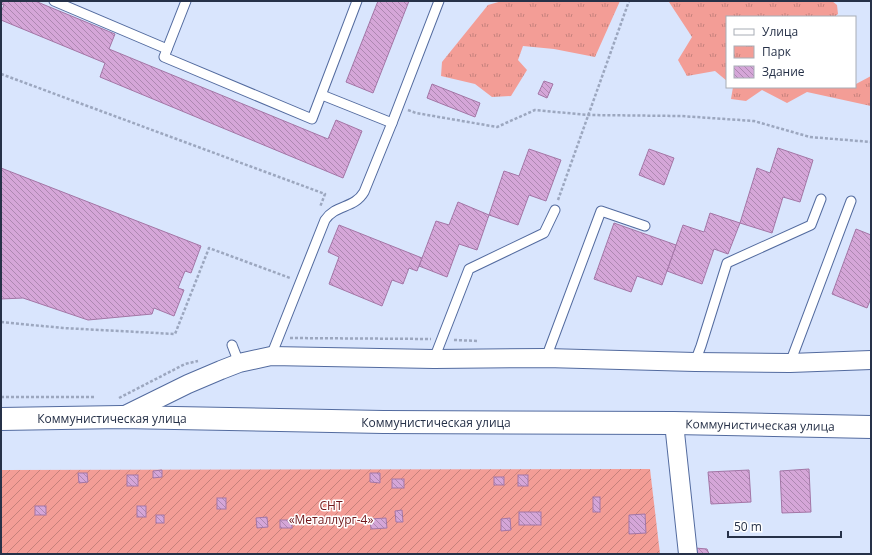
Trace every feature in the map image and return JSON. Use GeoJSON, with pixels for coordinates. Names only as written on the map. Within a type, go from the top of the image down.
{"type":"FeatureCollection","features":[{"type":"Feature","properties":{"kind":"main road","name":"Коммунистическая улица"},"geometry":{"type":"LineString","coordinates":[[1,418],[674,423],[871,427]]}},
{"type":"Feature","properties":{"kind":"street"},"geometry":{"type":"LineString","coordinates":[[121,418],[188,384],[239,363],[271,356],[434,359],[546,358],[790,363],[871,360]]}},
{"type":"Feature","properties":{"kind":"street"},"geometry":{"type":"LineString","coordinates":[[674,423],[688,554]]}},
{"type":"Feature","properties":{"kind":"lane"},"geometry":{"type":"LineString","coordinates":[[54,1],[167,49]]}},
{"type":"Feature","properties":{"kind":"lane"},"geometry":{"type":"LineString","coordinates":[[186,1],[164,57],[312,119],[357,1]]}},
{"type":"Feature","properties":{"kind":"lane"},"geometry":{"type":"LineString","coordinates":[[271,356],[325,220],[330,213],[343,206],[353,203],[361,196],[392,123],[439,1]]}},
{"type":"Feature","properties":{"kind":"lane"},"geometry":{"type":"LineString","coordinates":[[322,95],[392,123]]}},
{"type":"Feature","properties":{"kind":"lane"},"geometry":{"type":"LineString","coordinates":[[695,362],[727,263],[811,225],[821,199]]}},
{"type":"Feature","properties":{"kind":"lane"},"geometry":{"type":"LineString","coordinates":[[790,363],[851,201]]}},
{"type":"Feature","properties":{"kind":"lane"},"geometry":{"type":"LineString","coordinates":[[434,359],[469,268],[544,232],[555,210]]}},
{"type":"Feature","properties":{"kind":"lane"},"geometry":{"type":"LineString","coordinates":[[546,358],[601,211],[645,226]]}},
{"type":"Feature","properties":{"kind":"lane"},"geometry":{"type":"LineString","coordinates":[[232,345],[239,363]]}},
{"type":"Feature","properties":{"kind":"path"},"geometry":{"type":"LineString","coordinates":[[555,210],[629,1]]}},
{"type":"Feature","properties":{"kind":"path"},"geometry":{"type":"LineString","coordinates":[[1,74],[325,194]]}},
{"type":"Feature","properties":{"kind":"path"},"geometry":{"type":"LineString","coordinates":[[398,106],[416,113],[497,127],[535,110],[588,115],[681,116],[754,121],[810,137],[871,142]]}},
{"type":"Feature","properties":{"kind":"path"},"geometry":{"type":"LineString","coordinates":[[1,322],[64,328],[175,334],[209,248],[292,278]]}},
{"type":"Feature","properties":{"kind":"green space"},"geometry":{"type":"Polygon","coordinates":[[[502,1],[620,1],[595,57],[554,49],[523,46],[518,60],[527,70],[511,96],[492,97],[475,84],[441,76],[442,62],[488,5],[502,1]]]}},
{"type":"Feature","properties":{"kind":"green space"},"geometry":{"type":"Polygon","coordinates":[[[832,1],[837,5],[838,14],[835,16],[726,16],[726,80],[715,71],[687,76],[678,60],[692,37],[669,2],[832,1]]]}},
{"type":"Feature","properties":{"kind":"green space"},"geometry":{"type":"Polygon","coordinates":[[[871,76],[871,106],[807,92],[787,103],[762,90],[746,101],[731,99],[733,88],[856,88],[856,84],[871,76]]]}},
{"type":"Feature","properties":{"kind":"green space","name":"СНТ «Металлург-4»"},"geometry":{"type":"Polygon","coordinates":[[[650,469],[660,554],[1,554],[1,470],[650,469]]]}},
{"type":"Feature","properties":{"kind":"building"},"geometry":{"type":"Polygon","coordinates":[[[1,1],[35,1],[115,34],[109,49],[328,139],[336,120],[362,131],[343,178],[100,77],[105,63],[1,20],[1,12],[4,5],[1,4],[1,1]]]}},
{"type":"Feature","properties":{"kind":"building"},"geometry":{"type":"Polygon","coordinates":[[[378,1],[409,1],[373,93],[346,82],[378,1]]]}},
{"type":"Feature","properties":{"kind":"building"},"geometry":{"type":"Polygon","coordinates":[[[544,81],[553,84],[547,98],[538,94],[544,81]]]}},
{"type":"Feature","properties":{"kind":"building"},"geometry":{"type":"Polygon","coordinates":[[[432,84],[480,103],[475,117],[427,98],[432,84]]]}},
{"type":"Feature","properties":{"kind":"building"},"geometry":{"type":"Polygon","coordinates":[[[778,148],[813,160],[800,202],[783,197],[772,233],[740,223],[757,168],[770,173],[778,148]]]}},
{"type":"Feature","properties":{"kind":"building"},"geometry":{"type":"Polygon","coordinates":[[[529,149],[561,160],[546,201],[529,195],[518,225],[489,215],[504,171],[519,176],[529,149]]]}},
{"type":"Feature","properties":{"kind":"building"},"geometry":{"type":"Polygon","coordinates":[[[649,149],[674,158],[664,185],[639,175],[649,149]]]}},
{"type":"Feature","properties":{"kind":"building"},"geometry":{"type":"Polygon","coordinates":[[[1,168],[201,246],[191,273],[185,271],[178,288],[184,290],[174,316],[154,308],[152,314],[88,320],[23,298],[1,299],[1,168]]]}},
{"type":"Feature","properties":{"kind":"building"},"geometry":{"type":"Polygon","coordinates":[[[458,202],[489,215],[477,250],[459,244],[447,277],[419,266],[436,221],[449,225],[458,202]]]}},
{"type":"Feature","properties":{"kind":"building"},"geometry":{"type":"Polygon","coordinates":[[[710,213],[740,223],[728,254],[714,249],[702,284],[667,271],[683,225],[704,232],[710,213]]]}},
{"type":"Feature","properties":{"kind":"building"},"geometry":{"type":"Polygon","coordinates":[[[614,223],[676,245],[662,285],[637,276],[631,292],[594,279],[614,223]]]}},
{"type":"Feature","properties":{"kind":"building"},"geometry":{"type":"Polygon","coordinates":[[[339,225],[422,258],[417,271],[409,268],[403,284],[392,280],[382,306],[329,284],[339,257],[328,252],[339,225]]]}},
{"type":"Feature","properties":{"kind":"building"},"geometry":{"type":"Polygon","coordinates":[[[856,229],[871,235],[871,298],[867,308],[832,294],[856,229]]]}},
{"type":"Feature","properties":{"kind":"building"},"geometry":{"type":"Polygon","coordinates":[[[809,469],[811,512],[782,513],[780,471],[809,469]]]}},
{"type":"Feature","properties":{"kind":"building"},"geometry":{"type":"Polygon","coordinates":[[[162,470],[162,477],[153,478],[153,471],[162,470]]]}},
{"type":"Feature","properties":{"kind":"building"},"geometry":{"type":"Polygon","coordinates":[[[749,470],[751,502],[711,504],[708,472],[749,470]]]}},
{"type":"Feature","properties":{"kind":"building"},"geometry":{"type":"Polygon","coordinates":[[[78,473],[87,473],[88,482],[79,483],[78,473]]]}},
{"type":"Feature","properties":{"kind":"building"},"geometry":{"type":"Polygon","coordinates":[[[370,473],[380,473],[380,483],[370,482],[370,473]]]}},
{"type":"Feature","properties":{"kind":"building"},"geometry":{"type":"Polygon","coordinates":[[[127,475],[138,475],[138,486],[127,486],[127,475]]]}},
{"type":"Feature","properties":{"kind":"building"},"geometry":{"type":"Polygon","coordinates":[[[518,475],[528,475],[528,486],[518,486],[518,475]]]}},
{"type":"Feature","properties":{"kind":"building"},"geometry":{"type":"Polygon","coordinates":[[[494,477],[504,477],[504,485],[494,485],[494,477]]]}},
{"type":"Feature","properties":{"kind":"building"},"geometry":{"type":"Polygon","coordinates":[[[392,479],[404,479],[404,488],[392,488],[392,479]]]}},
{"type":"Feature","properties":{"kind":"building"},"geometry":{"type":"Polygon","coordinates":[[[593,497],[600,497],[600,512],[593,512],[593,497]]]}},
{"type":"Feature","properties":{"kind":"building"},"geometry":{"type":"Polygon","coordinates":[[[217,498],[226,498],[226,509],[217,509],[217,498]]]}},
{"type":"Feature","properties":{"kind":"building"},"geometry":{"type":"Polygon","coordinates":[[[35,506],[46,506],[46,515],[35,515],[35,506]]]}},
{"type":"Feature","properties":{"kind":"building"},"geometry":{"type":"Polygon","coordinates":[[[137,506],[146,506],[146,517],[137,517],[137,506]]]}},
{"type":"Feature","properties":{"kind":"building"},"geometry":{"type":"Polygon","coordinates":[[[402,510],[403,522],[396,522],[395,511],[402,510]]]}},
{"type":"Feature","properties":{"kind":"building"},"geometry":{"type":"Polygon","coordinates":[[[519,512],[541,512],[541,525],[519,525],[519,512]]]}},
{"type":"Feature","properties":{"kind":"building"},"geometry":{"type":"Polygon","coordinates":[[[645,514],[646,533],[629,534],[629,515],[645,514]]]}},
{"type":"Feature","properties":{"kind":"building"},"geometry":{"type":"Polygon","coordinates":[[[156,515],[164,515],[164,523],[156,523],[156,515]]]}},
{"type":"Feature","properties":{"kind":"building"},"geometry":{"type":"Polygon","coordinates":[[[267,517],[268,527],[257,528],[256,518],[267,517]]]}},
{"type":"Feature","properties":{"kind":"building"},"geometry":{"type":"Polygon","coordinates":[[[386,518],[387,528],[371,529],[370,519],[386,518]]]}},
{"type":"Feature","properties":{"kind":"building"},"geometry":{"type":"Polygon","coordinates":[[[510,518],[511,530],[501,531],[501,519],[510,518]]]}},
{"type":"Feature","properties":{"kind":"building"},"geometry":{"type":"Polygon","coordinates":[[[280,520],[292,520],[292,528],[280,528],[280,520]]]}},
{"type":"Feature","properties":{"kind":"building"},"geometry":{"type":"Polygon","coordinates":[[[695,548],[707,549],[709,554],[695,554],[695,548]]]}}]}
